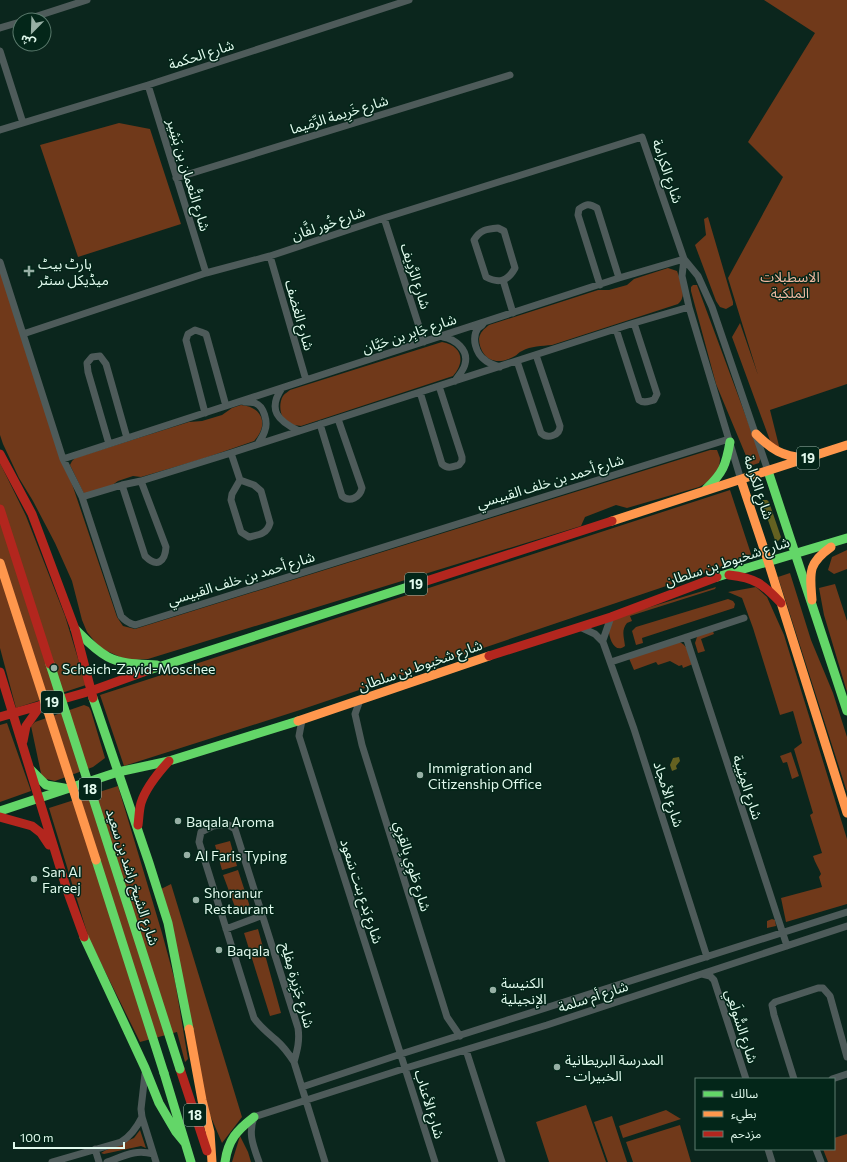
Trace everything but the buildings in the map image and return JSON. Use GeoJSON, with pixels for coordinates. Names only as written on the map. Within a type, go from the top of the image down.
{"type":"FeatureCollection","features":[{"type":"Feature","properties":{"kind":"main road"},"geometry":{"type":"LineString","coordinates":[[756,434],[766,445],[779,453],[786,456],[807,458]]}},
{"type":"Feature","properties":{"kind":"main road"},"geometry":{"type":"LineString","coordinates":[[703,492],[723,471],[726,464],[729,441]]}},
{"type":"Feature","properties":{"kind":"main road","name":"19"},"geometry":{"type":"LineString","coordinates":[[0,718],[91,691],[164,665],[847,445]]}},
{"type":"Feature","properties":{"kind":"main road"},"geometry":{"type":"LineString","coordinates":[[0,454],[32,514],[76,629],[91,691],[170,930],[202,1100],[210,1132],[211,1162]]}},
{"type":"Feature","properties":{"kind":"main road","name":"شارع الكرامة"},"geometry":{"type":"LineString","coordinates":[[768,471],[812,600],[847,711]]}},
{"type":"Feature","properties":{"kind":"main road","name":"شارع الكرامة"},"geometry":{"type":"LineString","coordinates":[[741,480],[847,813]]}},
{"type":"Feature","properties":{"kind":"main road","name":"شارع الشيخ راشد بن سعيد"},"geometry":{"type":"LineString","coordinates":[[0,509],[211,1162]]}},
{"type":"Feature","properties":{"kind":"main road"},"geometry":{"type":"LineString","coordinates":[[812,600],[810,573],[813,563],[819,555],[845,539]]}},
{"type":"Feature","properties":{"kind":"main road","name":"شارع شخبوط بن سلطان"},"geometry":{"type":"LineString","coordinates":[[0,811],[118,772],[169,761],[302,720],[474,661],[611,617],[724,574],[845,539]]}},
{"type":"Feature","properties":{"kind":"main road","name":"18"},"geometry":{"type":"LineString","coordinates":[[0,563],[164,1073],[191,1162]]}},
{"type":"Feature","properties":{"kind":"main road"},"geometry":{"type":"LineString","coordinates":[[724,574],[747,577],[758,581],[781,602]]}},
{"type":"Feature","properties":{"kind":"main road"},"geometry":{"type":"LineString","coordinates":[[76,629],[101,653],[110,658],[142,664],[164,665]]}},
{"type":"Feature","properties":{"kind":"main road"},"geometry":{"type":"LineString","coordinates":[[0,672],[66,890],[84,937],[145,1068],[159,1103],[176,1132],[185,1143]]}},
{"type":"Feature","properties":{"kind":"main road"},"geometry":{"type":"LineString","coordinates":[[68,698],[81,699],[88,702],[98,713]]}},
{"type":"Feature","properties":{"kind":"main road"},"geometry":{"type":"LineString","coordinates":[[22,745],[28,721],[41,705]]}},
{"type":"Feature","properties":{"kind":"main road"},"geometry":{"type":"LineString","coordinates":[[92,781],[109,764],[111,758],[110,749]]}},
{"type":"Feature","properties":{"kind":"main road"},"geometry":{"type":"LineString","coordinates":[[137,828],[141,803],[144,795],[156,776],[169,761]]}},
{"type":"Feature","properties":{"kind":"main road"},"geometry":{"type":"LineString","coordinates":[[29,767],[46,785],[69,788]]}},
{"type":"Feature","properties":{"kind":"main road"},"geometry":{"type":"LineString","coordinates":[[0,817],[32,826],[41,833],[55,853]]}},
{"type":"Feature","properties":{"kind":"main road"},"geometry":{"type":"LineString","coordinates":[[225,1162],[234,1136],[239,1129],[254,1117]]}},
{"type":"Feature","properties":{"kind":"street"},"geometry":{"type":"LineString","coordinates":[[50,12],[87,0]]}},
{"type":"Feature","properties":{"kind":"street","name":"شارع الحكمة"},"geometry":{"type":"LineString","coordinates":[[0,130],[148,85],[409,0]]}},
{"type":"Feature","properties":{"kind":"street"},"geometry":{"type":"LineString","coordinates":[[0,28],[12,24]]}},
{"type":"Feature","properties":{"kind":"street"},"geometry":{"type":"LineString","coordinates":[[0,51],[22,123]]}},
{"type":"Feature","properties":{"kind":"street","name":"شارع خَرِيمة الرِّمَيما"},"geometry":{"type":"LineString","coordinates":[[176,178],[510,75]]}},
{"type":"Feature","properties":{"kind":"street","name":"شارع النُّعمان بن بَشِير"},"geometry":{"type":"LineString","coordinates":[[148,85],[206,273]]}},
{"type":"Feature","properties":{"kind":"street","name":"شارع خُور لفَّان"},"geometry":{"type":"LineString","coordinates":[[23,334],[206,273],[270,256],[384,218],[642,137]]}},
{"type":"Feature","properties":{"kind":"street","name":"شارع الكرامة"},"geometry":{"type":"LineString","coordinates":[[642,137],[684,259],[698,276],[712,307],[768,471]]}},
{"type":"Feature","properties":{"kind":"street"},"geometry":{"type":"LineString","coordinates":[[600,285],[578,215],[579,209],[584,205],[592,204],[596,208],[619,278]]}},
{"type":"Feature","properties":{"kind":"street","name":"شارع الرَّدِيف"},"geometry":{"type":"LineString","coordinates":[[384,218],[424,342]]}},
{"type":"Feature","properties":{"kind":"street"},"geometry":{"type":"LineString","coordinates":[[498,228],[504,231],[515,268],[512,275],[503,280],[493,281],[486,278],[474,240],[478,234],[487,229],[498,228]]}},
{"type":"Feature","properties":{"kind":"street","name":"شارع الغضف"},"geometry":{"type":"LineString","coordinates":[[270,256],[306,380]]}},
{"type":"Feature","properties":{"kind":"street","name":"شارع الكرامة"},"geometry":{"type":"LineString","coordinates":[[684,259],[682,276],[689,307],[741,480]]}},
{"type":"Feature","properties":{"kind":"street","name":"شارع جَابِر بن حَيَّان"},"geometry":{"type":"LineString","coordinates":[[63,459],[619,278],[684,259]]}},
{"type":"Feature","properties":{"kind":"street","name":"شارع أحمد بن خلف القبيسي"},"geometry":{"type":"LineString","coordinates":[[0,262],[63,459],[82,497],[121,616],[127,623],[135,625],[729,441]]}},
{"type":"Feature","properties":{"kind":"street"},"geometry":{"type":"LineString","coordinates":[[503,280],[513,313]]}},
{"type":"Feature","properties":{"kind":"street"},"geometry":{"type":"LineString","coordinates":[[82,497],[141,481],[634,323],[689,307]]}},
{"type":"Feature","properties":{"kind":"street"},"geometry":{"type":"LineString","coordinates":[[486,322],[478,328],[475,341],[477,348],[480,357],[500,367]]}},
{"type":"Feature","properties":{"kind":"street"},"geometry":{"type":"LineString","coordinates":[[616,329],[639,400],[645,402],[654,400],[657,394],[634,323]]}},
{"type":"Feature","properties":{"kind":"street"},"geometry":{"type":"LineString","coordinates":[[205,413],[186,340],[188,334],[195,330],[206,334],[226,406]]}},
{"type":"Feature","properties":{"kind":"street"},"geometry":{"type":"LineString","coordinates":[[440,337],[451,338],[463,349],[466,357],[462,371],[455,381]]}},
{"type":"Feature","properties":{"kind":"street"},"geometry":{"type":"LineString","coordinates":[[517,361],[541,432],[544,436],[548,436],[557,433],[560,430],[560,426],[536,355]]}},
{"type":"Feature","properties":{"kind":"street"},"geometry":{"type":"LineString","coordinates":[[109,444],[88,372],[87,363],[92,356],[100,356],[106,364],[127,438]]}},
{"type":"Feature","properties":{"kind":"street"},"geometry":{"type":"LineString","coordinates":[[420,392],[442,464],[450,468],[459,465],[462,461],[462,457],[439,386]]}},
{"type":"Feature","properties":{"kind":"street"},"geometry":{"type":"LineString","coordinates":[[282,388],[276,397],[274,404],[276,412],[280,420],[286,425],[299,431]]}},
{"type":"Feature","properties":{"kind":"street"},"geometry":{"type":"LineString","coordinates":[[241,401],[256,404],[261,408],[266,417],[265,432],[258,444]]}},
{"type":"Feature","properties":{"kind":"street"},"geometry":{"type":"LineString","coordinates":[[320,424],[342,496],[346,499],[351,499],[358,497],[362,488],[338,419]]}},
{"type":"Feature","properties":{"kind":"street"},"geometry":{"type":"LineString","coordinates":[[230,453],[240,480]]}},
{"type":"Feature","properties":{"kind":"street"},"geometry":{"type":"LineString","coordinates":[[240,480],[254,485],[261,491],[270,522],[269,528],[258,536],[249,537],[241,532],[231,500],[232,494],[240,480]]}},
{"type":"Feature","properties":{"kind":"street"},"geometry":{"type":"LineString","coordinates":[[122,485],[145,556],[153,563],[158,563],[162,561],[165,555],[166,547],[141,481]]}},
{"type":"Feature","properties":{"kind":"street"},"geometry":{"type":"LineString","coordinates":[[580,627],[595,634],[603,640],[611,617]]}},
{"type":"Feature","properties":{"kind":"street"},"geometry":{"type":"LineString","coordinates":[[611,662],[744,618]]}},
{"type":"Feature","properties":{"kind":"street","name":"شارع المِثِيبة"},"geometry":{"type":"LineString","coordinates":[[686,637],[786,946]]}},
{"type":"Feature","properties":{"kind":"street","name":"شارع الأمجاد"},"geometry":{"type":"LineString","coordinates":[[603,640],[639,744],[707,957]]}},
{"type":"Feature","properties":{"kind":"street","name":"شارع طَوِي بِالقِرِي"},"geometry":{"type":"LineString","coordinates":[[360,700],[355,714],[362,745],[447,1017],[460,1036]]}},
{"type":"Feature","properties":{"kind":"street","name":"شارع بَدع بنت سَعود"},"geometry":{"type":"LineString","coordinates":[[302,720],[299,736],[401,1054]]}},
{"type":"Feature","properties":{"kind":"street"},"geometry":{"type":"LineString","coordinates":[[285,725],[299,736]]}},
{"type":"Feature","properties":{"kind":"street","name":"شارع جَزِيرة مِفلِح"},"geometry":{"type":"LineString","coordinates":[[294,1062],[299,1044],[298,1028],[235,829],[227,824],[213,826],[201,832],[199,842],[254,1018],[262,1028],[278,1041],[294,1062],[325,1162]]}},
{"type":"Feature","properties":{"kind":"street","name":"شارع أم سلمة"},"geometry":{"type":"LineString","coordinates":[[302,1087],[847,912]]}},
{"type":"Feature","properties":{"kind":"street"},"geometry":{"type":"LineString","coordinates":[[226,929],[263,915]]}},
{"type":"Feature","properties":{"kind":"street","name":"شارع أم سلمة"},"geometry":{"type":"LineString","coordinates":[[254,1117],[406,1068],[547,1025],[847,926]]}},
{"type":"Feature","properties":{"kind":"street","name":"شارع السُّولَعِي"},"geometry":{"type":"LineString","coordinates":[[714,980],[722,967]]}},
{"type":"Feature","properties":{"kind":"street","name":"شارع السُّولَعِي"},"geometry":{"type":"LineString","coordinates":[[702,974],[710,976],[714,980],[746,1078]]}},
{"type":"Feature","properties":{"kind":"street"},"geometry":{"type":"LineString","coordinates":[[794,1078],[774,1015],[772,1004],[775,1002],[818,988],[823,988],[830,996],[847,1057]]}},
{"type":"Feature","properties":{"kind":"street"},"geometry":{"type":"LineString","coordinates":[[466,1050],[502,1162]]}},
{"type":"Feature","properties":{"kind":"street","name":"شارع الأعناب"},"geometry":{"type":"LineString","coordinates":[[401,1054],[435,1162]]}},
{"type":"Feature","properties":{"kind":"street"},"geometry":{"type":"LineString","coordinates":[[145,1068],[142,1116],[156,1162]]}},
{"type":"Feature","properties":{"kind":"street"},"geometry":{"type":"LineString","coordinates":[[835,1078],[847,1074]]}},
{"type":"Feature","properties":{"kind":"street"},"geometry":{"type":"LineString","coordinates":[[52,1162],[128,1138],[142,1116]]}},
{"type":"Feature","properties":{"kind":"street"},"geometry":{"type":"LineString","coordinates":[[254,1117],[251,1137],[259,1162]]}},
{"type":"Feature","properties":{"kind":"street"},"geometry":{"type":"LineString","coordinates":[[95,1149],[99,1162]]}},
{"type":"Feature","properties":{"kind":"street"},"geometry":{"type":"LineString","coordinates":[[768,1150],[772,1162]]}},
{"type":"Feature","properties":{"kind":"street"},"geometry":{"type":"LineString","coordinates":[[816,1150],[821,1162]]}},
{"type":"Feature","properties":{"kind":"street"},"geometry":{"type":"LineString","coordinates":[[107,1162],[137,1152],[153,1154]]}},
{"type":"Feature","properties":{"kind":"green space","name":"الاسطبلات الملكية"},"geometry":{"type":"Polygon","coordinates":[[[764,0],[847,0],[847,384],[770,410],[780,450],[772,446],[732,337],[740,323],[758,375],[728,278],[783,177],[748,142],[815,33],[764,0]]]}},
{"type":"Feature","properties":{"kind":"green space"},"geometry":{"type":"Polygon","coordinates":[[[119,123],[150,129],[181,224],[78,257],[40,145],[119,123]]]}},
{"type":"Feature","properties":{"kind":"green space"},"geometry":{"type":"Polygon","coordinates":[[[708,217],[733,302],[733,305],[726,309],[720,307],[716,301],[695,245],[706,235],[704,219],[708,217]]]}},
{"type":"Feature","properties":{"kind":"green space"},"geometry":{"type":"Polygon","coordinates":[[[668,268],[677,271],[681,284],[683,295],[682,300],[678,304],[552,345],[529,348],[521,351],[516,356],[502,361],[494,361],[487,357],[481,349],[479,341],[480,334],[489,325],[598,290],[609,290],[627,285],[634,279],[668,268]]]}},
{"type":"Feature","properties":{"kind":"green space"},"geometry":{"type":"Polygon","coordinates":[[[0,271],[117,617],[123,626],[135,629],[710,450],[717,450],[720,458],[719,471],[713,479],[699,487],[627,508],[616,505],[585,517],[581,526],[148,659],[127,660],[100,648],[87,632],[82,620],[72,581],[55,543],[19,478],[0,435],[0,271]]]}},
{"type":"Feature","properties":{"kind":"green space"},"geometry":{"type":"Polygon","coordinates":[[[693,285],[697,285],[761,457],[759,463],[753,465],[749,463],[716,384],[691,291],[691,287],[693,285]]]}},
{"type":"Feature","properties":{"kind":"green space"},"geometry":{"type":"Polygon","coordinates":[[[442,342],[454,347],[460,355],[460,365],[453,376],[301,426],[288,423],[283,418],[280,407],[281,399],[290,390],[442,342]]]}},
{"type":"Feature","properties":{"kind":"green space"},"geometry":{"type":"Polygon","coordinates":[[[241,405],[254,409],[259,413],[261,418],[261,429],[259,435],[254,441],[202,459],[141,477],[133,476],[118,481],[108,488],[84,494],[70,465],[75,458],[189,422],[202,421],[222,415],[232,408],[241,405]]]}},
{"type":"Feature","properties":{"kind":"green space"},"geometry":{"type":"Polygon","coordinates":[[[0,463],[26,516],[65,616],[86,685],[16,708],[0,648],[0,463]]]}},
{"type":"Feature","properties":{"kind":"green space"},"geometry":{"type":"Polygon","coordinates":[[[730,490],[752,557],[300,710],[124,766],[100,695],[730,490]]]}},
{"type":"Feature","properties":{"kind":"green space"},"geometry":{"type":"Polygon","coordinates":[[[847,550],[847,569],[834,574],[828,570],[832,557],[847,550]]]}},
{"type":"Feature","properties":{"kind":"green space"},"geometry":{"type":"Polygon","coordinates":[[[790,573],[811,640],[833,693],[847,737],[847,792],[778,577],[790,573]]]}},
{"type":"Feature","properties":{"kind":"green space"},"geometry":{"type":"Polygon","coordinates":[[[835,584],[847,621],[847,692],[824,615],[819,588],[835,584]]]}},
{"type":"Feature","properties":{"kind":"green space"},"geometry":{"type":"Polygon","coordinates":[[[716,587],[715,589],[630,616],[632,621],[627,623],[623,631],[625,646],[617,648],[614,645],[610,637],[609,627],[611,622],[617,617],[716,587]]]}},
{"type":"Feature","properties":{"kind":"green space"},"geometry":{"type":"Polygon","coordinates":[[[756,587],[767,597],[784,635],[847,839],[847,904],[786,922],[781,898],[822,887],[819,877],[821,874],[813,856],[822,853],[810,815],[813,813],[794,749],[802,743],[793,711],[780,715],[742,598],[728,592],[756,587]]]}},
{"type":"Feature","properties":{"kind":"green space"},"geometry":{"type":"Polygon","coordinates":[[[728,599],[733,601],[735,604],[734,608],[642,638],[643,643],[636,645],[632,631],[636,627],[728,599]]]}},
{"type":"Feature","properties":{"kind":"green space"},"geometry":{"type":"Polygon","coordinates":[[[712,629],[714,634],[701,639],[705,651],[698,653],[695,643],[698,634],[712,629]]]}},
{"type":"Feature","properties":{"kind":"green space"},"geometry":{"type":"Polygon","coordinates":[[[677,641],[684,644],[693,664],[683,668],[682,665],[679,666],[670,661],[658,665],[656,662],[634,670],[628,656],[677,641]]]}},
{"type":"Feature","properties":{"kind":"green space"},"geometry":{"type":"Polygon","coordinates":[[[84,705],[89,707],[91,711],[105,758],[93,767],[55,781],[42,778],[31,726],[35,722],[84,705]]]}},
{"type":"Feature","properties":{"kind":"green space"},"geometry":{"type":"Polygon","coordinates":[[[7,723],[31,791],[0,802],[0,725],[7,723]]]}},
{"type":"Feature","properties":{"kind":"green space"},"geometry":{"type":"Polygon","coordinates":[[[791,752],[799,776],[792,779],[787,762],[783,763],[780,756],[791,752]]]}},
{"type":"Feature","properties":{"kind":"green space"},"geometry":{"type":"Polygon","coordinates":[[[118,786],[175,981],[188,1059],[185,1062],[177,1032],[140,1042],[89,939],[49,808],[118,786]]]}},
{"type":"Feature","properties":{"kind":"green space"},"geometry":{"type":"Polygon","coordinates":[[[230,841],[237,866],[222,870],[215,845],[230,841]]]}},
{"type":"Feature","properties":{"kind":"green space"},"geometry":{"type":"Polygon","coordinates":[[[238,870],[251,910],[238,915],[223,875],[238,870]]]}},
{"type":"Feature","properties":{"kind":"green space"},"geometry":{"type":"Polygon","coordinates":[[[171,884],[242,1117],[222,1143],[208,1110],[161,889],[171,884]]]}},
{"type":"Feature","properties":{"kind":"green space"},"geometry":{"type":"Polygon","coordinates":[[[772,919],[775,920],[776,926],[767,928],[767,921],[772,919]]]}},
{"type":"Feature","properties":{"kind":"green space"},"geometry":{"type":"Polygon","coordinates":[[[258,929],[281,1013],[270,1016],[244,933],[258,929]]]}},
{"type":"Feature","properties":{"kind":"green space"},"geometry":{"type":"Polygon","coordinates":[[[586,1105],[606,1162],[549,1162],[536,1122],[586,1105]]]}},
{"type":"Feature","properties":{"kind":"green space"},"geometry":{"type":"Polygon","coordinates":[[[666,1110],[681,1119],[623,1138],[619,1126],[666,1110]]]}},
{"type":"Feature","properties":{"kind":"green space"},"geometry":{"type":"Polygon","coordinates":[[[612,1116],[627,1162],[608,1162],[594,1122],[612,1116]]]}},
{"type":"Feature","properties":{"kind":"green space"},"geometry":{"type":"Polygon","coordinates":[[[680,1125],[691,1162],[633,1162],[626,1142],[680,1125]]]}},
{"type":"Feature","properties":{"kind":"green space"},"geometry":{"type":"Polygon","coordinates":[[[140,1130],[146,1148],[141,1146],[104,1154],[101,1153],[134,1138],[140,1130]]]}},
{"type":"Feature","properties":{"kind":"green space"},"geometry":{"type":"Polygon","coordinates":[[[847,1134],[847,1162],[828,1162],[823,1150],[835,1150],[835,1138],[847,1134]]]}},
{"type":"Feature","properties":{"kind":"green space"},"geometry":{"type":"Polygon","coordinates":[[[240,1136],[248,1152],[251,1162],[232,1162],[240,1136]]]}},
{"type":"Feature","properties":{"kind":"shaded area"},"geometry":{"type":"Polygon","coordinates":[[[763,500],[767,500],[769,502],[781,537],[778,541],[775,540],[762,503],[763,500]]]}},
{"type":"Feature","properties":{"kind":"shaded area"},"geometry":{"type":"Polygon","coordinates":[[[679,757],[680,761],[676,766],[677,769],[672,771],[670,765],[673,758],[679,757]]]}},
{"type":"Feature","properties":{"kind":"traffic: fast"},"geometry":{"type":"LineString","coordinates":[[706,489],[723,468],[730,442]]}},
{"type":"Feature","properties":{"kind":"traffic: fast"},"geometry":{"type":"LineString","coordinates":[[768,471],[847,711]]}},
{"type":"Feature","properties":{"kind":"traffic: fast"},"geometry":{"type":"LineString","coordinates":[[717,577],[847,538]]}},
{"type":"Feature","properties":{"kind":"traffic: fast"},"geometry":{"type":"LineString","coordinates":[[149,670],[414,585]]}},
{"type":"Feature","properties":{"kind":"traffic: fast"},"geometry":{"type":"LineString","coordinates":[[75,629],[94,648],[114,660],[132,664],[157,665]]}},
{"type":"Feature","properties":{"kind":"traffic: fast"},"geometry":{"type":"LineString","coordinates":[[50,664],[180,1069]]}},
{"type":"Feature","properties":{"kind":"traffic: fast"},"geometry":{"type":"LineString","coordinates":[[93,698],[168,923],[189,1029]]}},
{"type":"Feature","properties":{"kind":"traffic: fast"},"geometry":{"type":"LineString","coordinates":[[0,811],[118,772],[169,761],[298,721]]}},
{"type":"Feature","properties":{"kind":"traffic: fast"},"geometry":{"type":"LineString","coordinates":[[31,770],[46,785],[64,788]]}},
{"type":"Feature","properties":{"kind":"traffic: fast"},"geometry":{"type":"LineString","coordinates":[[96,860],[164,1073]]}},
{"type":"Feature","properties":{"kind":"traffic: fast"},"geometry":{"type":"LineString","coordinates":[[84,937],[145,1068],[159,1103],[176,1132],[185,1143]]}},
{"type":"Feature","properties":{"kind":"traffic: fast"},"geometry":{"type":"LineString","coordinates":[[164,1073],[191,1162]]}},
{"type":"Feature","properties":{"kind":"traffic: fast"},"geometry":{"type":"LineString","coordinates":[[225,1162],[228,1148],[234,1136],[254,1117]]}},
{"type":"Feature","properties":{"kind":"traffic: slow"},"geometry":{"type":"LineString","coordinates":[[756,434],[772,448],[783,454],[804,458]]}},
{"type":"Feature","properties":{"kind":"traffic: slow"},"geometry":{"type":"LineString","coordinates":[[612,521],[847,445]]}},
{"type":"Feature","properties":{"kind":"traffic: slow"},"geometry":{"type":"LineString","coordinates":[[741,480],[847,813]]}},
{"type":"Feature","properties":{"kind":"traffic: slow"},"geometry":{"type":"LineString","coordinates":[[812,600],[811,576],[814,564],[823,553],[831,547]]}},
{"type":"Feature","properties":{"kind":"traffic: slow"},"geometry":{"type":"LineString","coordinates":[[0,563],[96,860]]}},
{"type":"Feature","properties":{"kind":"traffic: slow"},"geometry":{"type":"LineString","coordinates":[[298,721],[489,656]]}},
{"type":"Feature","properties":{"kind":"traffic: slow"},"geometry":{"type":"LineString","coordinates":[[189,1029],[202,1100],[210,1132],[212,1162]]}},
{"type":"Feature","properties":{"kind":"traffic: jam"},"geometry":{"type":"LineString","coordinates":[[0,454],[32,514],[75,629],[93,698]]}},
{"type":"Feature","properties":{"kind":"traffic: jam"},"geometry":{"type":"LineString","coordinates":[[0,509],[50,664]]}},
{"type":"Feature","properties":{"kind":"traffic: jam"},"geometry":{"type":"LineString","coordinates":[[414,585],[612,521]]}},
{"type":"Feature","properties":{"kind":"traffic: jam"},"geometry":{"type":"LineString","coordinates":[[729,575],[753,580],[769,591],[781,603]]}},
{"type":"Feature","properties":{"kind":"traffic: jam"},"geometry":{"type":"LineString","coordinates":[[489,656],[611,617],[717,577]]}},
{"type":"Feature","properties":{"kind":"traffic: jam"},"geometry":{"type":"LineString","coordinates":[[0,717],[91,691],[149,670]]}},
{"type":"Feature","properties":{"kind":"traffic: jam"},"geometry":{"type":"LineString","coordinates":[[0,672],[67,890],[84,937]]}},
{"type":"Feature","properties":{"kind":"traffic: jam"},"geometry":{"type":"LineString","coordinates":[[23,741],[26,726],[41,705]]}},
{"type":"Feature","properties":{"kind":"traffic: jam"},"geometry":{"type":"LineString","coordinates":[[138,825],[140,806],[143,797],[149,786],[169,761]]}},
{"type":"Feature","properties":{"kind":"traffic: jam"},"geometry":{"type":"LineString","coordinates":[[0,817],[32,826],[41,833],[49,845]]}},
{"type":"Feature","properties":{"kind":"traffic: jam"},"geometry":{"type":"LineString","coordinates":[[180,1069],[207,1151]]}},
{"type":"Feature","properties":{"kind":"place","name":"ہارٹ بیٹ میڈیکل سنٹر"},"geometry":{"type":"Point","coordinates":[29,271]}},
{"type":"Feature","properties":{"kind":"place","name":"Scheich-Zayid-Moschee"},"geometry":{"type":"Point","coordinates":[54,668]}},
{"type":"Feature","properties":{"kind":"place","name":"Immigration and Citizenship Office"},"geometry":{"type":"Point","coordinates":[420,775]}},
{"type":"Feature","properties":{"kind":"place","name":"Baqala Aroma"},"geometry":{"type":"Point","coordinates":[178,821]}},
{"type":"Feature","properties":{"kind":"place","name":"Al Faris Typing"},"geometry":{"type":"Point","coordinates":[187,855]}},
{"type":"Feature","properties":{"kind":"place","name":"San Al Fareej"},"geometry":{"type":"Point","coordinates":[34,879]}},
{"type":"Feature","properties":{"kind":"place","name":"Shoranur Restaurant"},"geometry":{"type":"Point","coordinates":[196,900]}},
{"type":"Feature","properties":{"kind":"place","name":"Baqala"},"geometry":{"type":"Point","coordinates":[219,950]}},
{"type":"Feature","properties":{"kind":"place","name":"الكنيسة الإنجيلية"},"geometry":{"type":"Point","coordinates":[493,990]}},
{"type":"Feature","properties":{"kind":"place","name":"المدرسة البريطانية - الخبيرات"},"geometry":{"type":"Point","coordinates":[557,1067]}}]}
